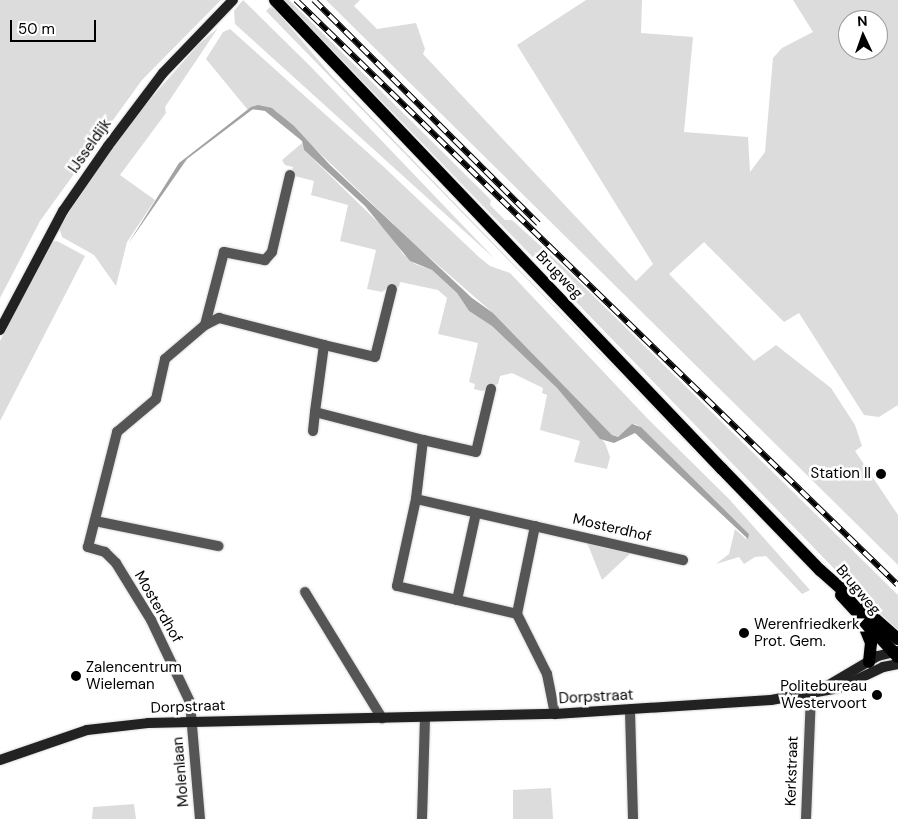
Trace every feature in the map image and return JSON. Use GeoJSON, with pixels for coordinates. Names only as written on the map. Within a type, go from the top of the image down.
{"type":"FeatureCollection","features":[{"type":"Feature","properties":{"kind":"main road","name":"Brugweg"},"geometry":{"type":"LineString","coordinates":[[275,0],[820,570],[862,622],[896,654]]}},
{"type":"Feature","properties":{"kind":"main road","name":"Brugweg"},"geometry":{"type":"LineString","coordinates":[[820,570],[898,639]]}},
{"type":"Feature","properties":{"kind":"main road"},"geometry":{"type":"LineString","coordinates":[[862,622],[871,643],[868,662]]}},
{"type":"Feature","properties":{"kind":"main road"},"geometry":{"type":"LineString","coordinates":[[885,626],[898,633]]}},
{"type":"Feature","properties":{"kind":"street","name":"IJsseldijk"},"geometry":{"type":"LineString","coordinates":[[0,330],[63,211],[108,146],[163,73],[233,0]]}},
{"type":"Feature","properties":{"kind":"street"},"geometry":{"type":"LineString","coordinates":[[205,325],[224,252],[266,260],[272,252],[290,175]]}},
{"type":"Feature","properties":{"kind":"street","name":"Mosterdhof"},"geometry":{"type":"LineString","coordinates":[[192,722],[190,702],[151,620],[116,563],[104,552],[88,548],[117,432],[156,399],[165,359],[205,325],[219,318],[375,357],[392,289]]}},
{"type":"Feature","properties":{"kind":"street"},"geometry":{"type":"LineString","coordinates":[[313,431],[324,345]]}},
{"type":"Feature","properties":{"kind":"street"},"geometry":{"type":"LineString","coordinates":[[315,412],[476,452],[491,388]]}},
{"type":"Feature","properties":{"kind":"street"},"geometry":{"type":"LineString","coordinates":[[423,440],[416,499],[397,586],[517,614]]}},
{"type":"Feature","properties":{"kind":"street","name":"Mosterdhof"},"geometry":{"type":"LineString","coordinates":[[416,499],[683,560]]}},
{"type":"Feature","properties":{"kind":"street"},"geometry":{"type":"LineString","coordinates":[[457,600],[476,513]]}},
{"type":"Feature","properties":{"kind":"street"},"geometry":{"type":"LineString","coordinates":[[95,522],[218,546]]}},
{"type":"Feature","properties":{"kind":"street"},"geometry":{"type":"LineString","coordinates":[[535,526],[517,614],[547,674],[555,714]]}},
{"type":"Feature","properties":{"kind":"street"},"geometry":{"type":"LineString","coordinates":[[305,592],[382,718]]}},
{"type":"Feature","properties":{"kind":"street","name":"Dorpstraat"},"geometry":{"type":"LineString","coordinates":[[811,694],[846,678],[868,662],[896,654]]}},
{"type":"Feature","properties":{"kind":"street","name":"Dorpstraat"},"geometry":{"type":"LineString","coordinates":[[0,760],[87,730],[192,722],[630,711],[811,694],[849,685],[883,667],[898,664]]}},
{"type":"Feature","properties":{"kind":"street","name":"Kerkstraat"},"geometry":{"type":"LineString","coordinates":[[806,819],[811,694]]}},
{"type":"Feature","properties":{"kind":"street"},"geometry":{"type":"LineString","coordinates":[[630,711],[633,819]]}},
{"type":"Feature","properties":{"kind":"street"},"geometry":{"type":"LineString","coordinates":[[422,819],[425,717]]}},
{"type":"Feature","properties":{"kind":"street","name":"Molenlaan"},"geometry":{"type":"LineString","coordinates":[[192,722],[200,819]]}},
{"type":"Feature","properties":{"kind":"shaded area"},"geometry":{"type":"Polygon","coordinates":[[[0,0],[221,0],[142,80],[40,221],[0,298],[0,0]]]}},
{"type":"Feature","properties":{"kind":"shaded area"},"geometry":{"type":"Polygon","coordinates":[[[243,0],[312,68],[495,259],[235,24],[234,11],[243,0]]]}},
{"type":"Feature","properties":{"kind":"shaded area"},"geometry":{"type":"Polygon","coordinates":[[[284,0],[289,0],[491,200],[490,205],[505,220],[512,220],[569,272],[898,595],[898,630],[847,582],[284,0]]]}},
{"type":"Feature","properties":{"kind":"shaded area"},"geometry":{"type":"Polygon","coordinates":[[[326,0],[360,0],[354,6],[377,29],[416,23],[425,49],[423,54],[636,281],[653,264],[517,45],[586,0],[642,0],[641,33],[693,37],[684,132],[748,137],[750,172],[765,152],[773,58],[782,48],[813,32],[793,0],[898,0],[898,405],[879,417],[864,415],[799,313],[784,322],[704,242],[669,274],[754,361],[776,345],[831,388],[855,425],[862,446],[855,451],[898,515],[898,565],[326,0]]]}},
{"type":"Feature","properties":{"kind":"shaded area"},"geometry":{"type":"Polygon","coordinates":[[[269,2],[331,75],[731,489],[266,11],[270,7],[272,9],[269,2]]]}},
{"type":"Feature","properties":{"kind":"shaded area"},"geometry":{"type":"Polygon","coordinates":[[[218,28],[165,107],[166,113],[120,175],[155,200],[127,242],[116,286],[94,255],[62,237],[59,227],[131,121],[199,44],[218,28]]]}},
{"type":"Feature","properties":{"kind":"shaded area"},"geometry":{"type":"Polygon","coordinates":[[[230,29],[385,168],[480,258],[490,266],[510,273],[647,418],[729,499],[810,590],[802,594],[766,556],[755,557],[744,564],[739,557],[716,564],[729,554],[735,529],[746,539],[749,534],[641,427],[635,424],[618,437],[612,435],[493,313],[415,245],[275,110],[248,110],[206,59],[223,32],[230,29]]]}},
{"type":"Feature","properties":{"kind":"shaded area"},"geometry":{"type":"Polygon","coordinates":[[[258,105],[272,108],[294,126],[330,165],[472,298],[493,313],[612,435],[618,437],[632,424],[641,427],[749,534],[748,539],[635,433],[614,443],[600,439],[557,388],[492,326],[469,311],[457,293],[432,270],[410,261],[365,206],[304,150],[302,141],[265,111],[253,109],[187,159],[128,244],[179,163],[251,107],[258,105]]]}},
{"type":"Feature","properties":{"kind":"shaded area"},"geometry":{"type":"Polygon","coordinates":[[[302,143],[304,150],[389,233],[403,254],[415,264],[432,270],[457,293],[469,311],[492,326],[557,388],[605,443],[610,457],[607,469],[574,462],[580,441],[540,430],[547,395],[542,393],[543,388],[512,373],[500,376],[498,384],[482,391],[474,389],[475,384],[469,382],[478,343],[438,334],[447,298],[438,290],[400,282],[399,287],[391,285],[382,292],[367,289],[376,250],[340,241],[348,205],[311,195],[314,181],[291,175],[293,167],[285,165],[282,160],[302,143]]]}},
{"type":"Feature","properties":{"kind":"shaded area"},"geometry":{"type":"Polygon","coordinates":[[[57,241],[85,256],[0,421],[0,341],[51,242],[57,241]]]}},
{"type":"Feature","properties":{"kind":"shaded area"},"geometry":{"type":"Polygon","coordinates":[[[586,540],[633,551],[602,580],[586,540]]]}},
{"type":"Feature","properties":{"kind":"shaded area"},"geometry":{"type":"Polygon","coordinates":[[[551,788],[553,819],[513,819],[513,790],[551,788]]]}},
{"type":"Feature","properties":{"kind":"shaded area"},"geometry":{"type":"Polygon","coordinates":[[[134,804],[136,819],[92,819],[93,807],[134,804]]]}},
{"type":"Feature","properties":{"kind":"railway"},"geometry":{"type":"LineString","coordinates":[[296,0],[898,585]]}},
{"type":"Feature","properties":{"kind":"railway"},"geometry":{"type":"LineString","coordinates":[[314,0],[539,224]]}},
{"type":"Feature","properties":{"kind":"place","name":"Station II"},"geometry":{"type":"Point","coordinates":[881,474]}},
{"type":"Feature","properties":{"kind":"place","name":"Werenfriedkerk Prot. Gem."},"geometry":{"type":"Point","coordinates":[744,633]}},
{"type":"Feature","properties":{"kind":"place","name":"Zalencentrum Wieleman"},"geometry":{"type":"Point","coordinates":[76,676]}},
{"type":"Feature","properties":{"kind":"place","name":"Politebureau Westervoort"},"geometry":{"type":"Point","coordinates":[877,695]}}]}
